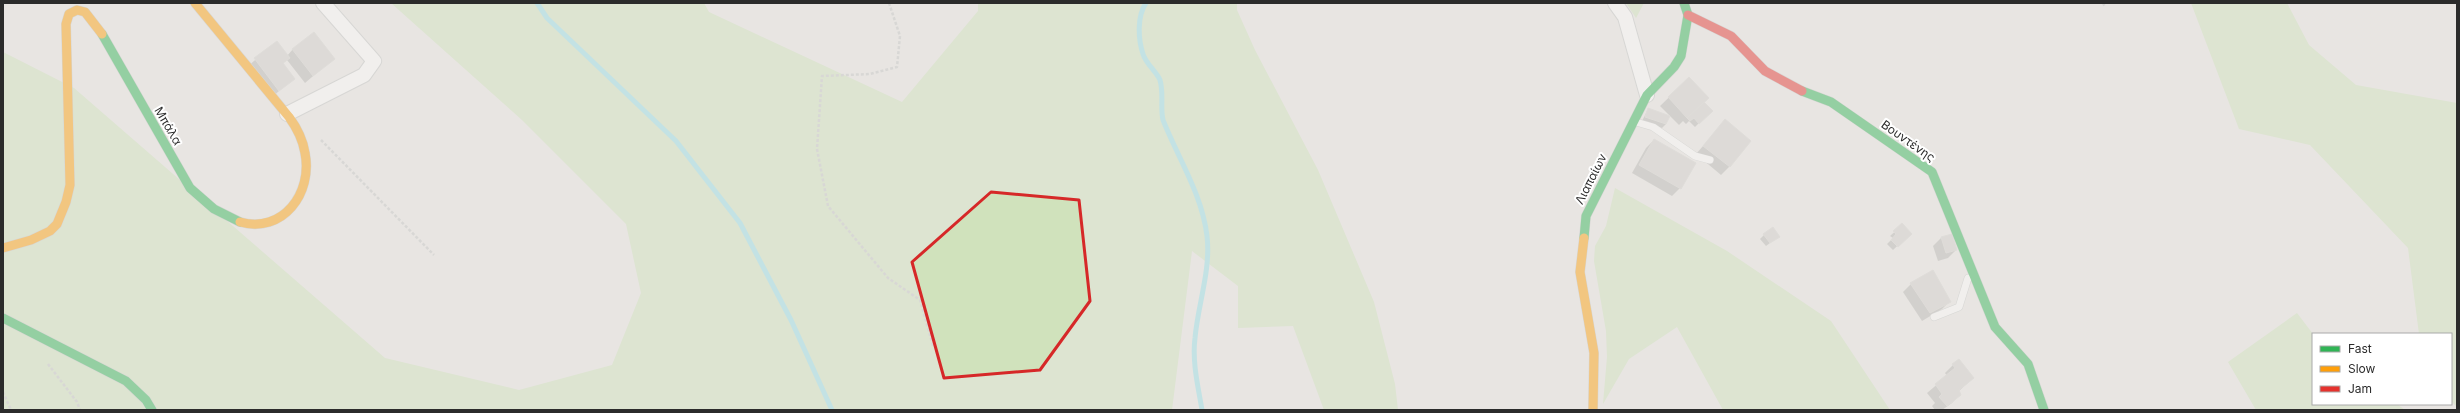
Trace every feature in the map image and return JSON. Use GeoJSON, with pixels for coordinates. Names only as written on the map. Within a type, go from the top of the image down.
{"type":"FeatureCollection","features":[{"type":"Feature","properties":{"kind":"street","name":"Μπάλα"},"geometry":{"type":"LineString","coordinates":[[3,248],[42,238],[57,224],[66,207],[70,185],[66,24],[69,14],[77,10],[85,12],[95,23],[190,188],[224,215],[248,224],[259,226],[274,223],[289,213],[300,196],[307,177],[308,158],[301,137],[287,114],[195,3]]}},
{"type":"Feature","properties":{"kind":"street"},"geometry":{"type":"LineString","coordinates":[[287,114],[364,75],[374,61],[323,3]]}},
{"type":"Feature","properties":{"kind":"street"},"geometry":{"type":"LineString","coordinates":[[1615,3],[1625,17],[1647,95]]}},
{"type":"Feature","properties":{"kind":"street","name":"Λιαπαίων"},"geometry":{"type":"LineString","coordinates":[[1593,410],[1594,353],[1580,272],[1586,216],[1647,95],[1674,68],[1681,56],[1688,15],[1684,3]]}},
{"type":"Feature","properties":{"kind":"street","name":"Βουντένης"},"geometry":{"type":"LineString","coordinates":[[1688,15],[1731,36],[1765,71],[1792,87],[1831,102],[1932,172],[1955,225],[1970,270],[1995,327],[2028,364],[2044,410]]}},
{"type":"Feature","properties":{"kind":"street"},"geometry":{"type":"LineString","coordinates":[[3,318],[37,337],[126,381],[146,400],[152,410]]}},
{"type":"Feature","properties":{"kind":"lane"},"geometry":{"type":"LineString","coordinates":[[1634,121],[1654,127],[1695,156],[1710,160]]}},
{"type":"Feature","properties":{"kind":"lane"},"geometry":{"type":"LineString","coordinates":[[1934,317],[1959,307],[1965,294],[1970,270]]}},
{"type":"Feature","properties":{"kind":"path"},"geometry":{"type":"LineString","coordinates":[[889,3],[900,36],[897,67],[870,74],[822,76],[818,149],[828,206],[888,278],[920,300],[933,346]]}},
{"type":"Feature","properties":{"kind":"path"},"geometry":{"type":"LineString","coordinates":[[2103,3],[2105,7]]}},
{"type":"Feature","properties":{"kind":"path"},"geometry":{"type":"LineString","coordinates":[[320,139],[434,255]]}},
{"type":"Feature","properties":{"kind":"path"},"geometry":{"type":"LineString","coordinates":[[45,360],[77,402],[80,410]]}},
{"type":"Feature","properties":{"kind":"path"},"geometry":{"type":"LineString","coordinates":[[3,392],[11,410]]}},
{"type":"Feature","properties":{"kind":"highlighted area"},"geometry":{"type":"Polygon","coordinates":[[[991,192],[1079,200],[1090,301],[1040,370],[944,378],[912,262],[991,192]]]}},
{"type":"Feature","properties":{"kind":"green space"},"geometry":{"type":"Polygon","coordinates":[[[391,3],[704,3],[709,12],[902,102],[978,11],[978,3],[1237,3],[1237,10],[1255,50],[1318,170],[1374,302],[1395,384],[1398,410],[1324,410],[1293,326],[1238,328],[1238,286],[1192,251],[1172,410],[3,410],[3,52],[74,88],[385,358],[519,390],[612,365],[641,293],[626,224],[522,120],[391,3]]]}},
{"type":"Feature","properties":{"kind":"green space"},"geometry":{"type":"Polygon","coordinates":[[[1626,3],[1644,3],[1636,18],[1626,3]]]}},
{"type":"Feature","properties":{"kind":"green space"},"geometry":{"type":"Polygon","coordinates":[[[2191,3],[2287,3],[2309,45],[2356,85],[2457,103],[2457,407],[2452,402],[2452,333],[2419,333],[2408,248],[2310,145],[2239,129],[2191,3]]]}},
{"type":"Feature","properties":{"kind":"green space"},"geometry":{"type":"Polygon","coordinates":[[[1615,188],[1727,251],[1831,321],[1890,410],[1723,410],[1677,327],[1629,359],[1603,404],[1607,357],[1606,331],[1594,261],[1595,246],[1606,226],[1615,188]]]}},
{"type":"Feature","properties":{"kind":"green space"},"geometry":{"type":"Polygon","coordinates":[[[2297,313],[2312,333],[2312,405],[2398,405],[2405,410],[2256,410],[2228,362],[2297,313]]]}},
{"type":"Feature","properties":{"kind":"building"},"geometry":{"type":"Polygon","coordinates":[[[314,32],[335,59],[313,76],[292,49],[314,32]]]}},
{"type":"Feature","properties":{"kind":"building"},"geometry":{"type":"Polygon","coordinates":[[[277,41],[290,58],[283,63],[295,79],[279,91],[254,58],[277,41]]]}},
{"type":"Feature","properties":{"kind":"building"},"geometry":{"type":"Polygon","coordinates":[[[1689,77],[1709,98],[1687,118],[1668,97],[1689,77]]]}},
{"type":"Feature","properties":{"kind":"building"},"geometry":{"type":"Polygon","coordinates":[[[1704,102],[1713,111],[1699,124],[1694,118],[1690,121],[1687,118],[1704,102]]]}},
{"type":"Feature","properties":{"kind":"building"},"geometry":{"type":"Polygon","coordinates":[[[1648,108],[1670,116],[1666,124],[1645,117],[1648,108]]]}},
{"type":"Feature","properties":{"kind":"building"},"geometry":{"type":"Polygon","coordinates":[[[1725,119],[1751,141],[1730,167],[1703,146],[1725,119]]]}},
{"type":"Feature","properties":{"kind":"building"},"geometry":{"type":"Polygon","coordinates":[[[1654,139],[1696,163],[1681,189],[1639,165],[1654,139]]]}},
{"type":"Feature","properties":{"kind":"building"},"geometry":{"type":"Polygon","coordinates":[[[1902,223],[1912,234],[1898,247],[1891,240],[1896,234],[1893,231],[1902,223]]]}},
{"type":"Feature","properties":{"kind":"building"},"geometry":{"type":"Polygon","coordinates":[[[1773,227],[1780,237],[1770,243],[1763,234],[1773,227]]]}},
{"type":"Feature","properties":{"kind":"building"},"geometry":{"type":"Polygon","coordinates":[[[1952,234],[1957,250],[1946,253],[1941,237],[1952,234]]]}},
{"type":"Feature","properties":{"kind":"building"},"geometry":{"type":"Polygon","coordinates":[[[1933,270],[1951,302],[1930,313],[1910,283],[1933,270]]]}},
{"type":"Feature","properties":{"kind":"building"},"geometry":{"type":"Polygon","coordinates":[[[1959,359],[1974,378],[1959,390],[1961,395],[1947,406],[1939,397],[1942,394],[1935,384],[1955,368],[1952,364],[1959,359]]]}},
{"type":"Feature","properties":{"kind":"waterway"},"geometry":{"type":"LineString","coordinates":[[537,3],[547,18],[676,141],[740,223],[791,320],[832,410]]}},
{"type":"Feature","properties":{"kind":"waterway"},"geometry":{"type":"LineString","coordinates":[[1146,3],[1141,14],[1139,28],[1141,48],[1146,61],[1160,80],[1162,90],[1163,120],[1195,191],[1207,236],[1208,249],[1206,274],[1194,347],[1196,374],[1202,410]]}},
{"type":"Feature","properties":{"kind":"traffic: fast"},"geometry":{"type":"LineString","coordinates":[[1584,238],[1586,216],[1647,95],[1674,67],[1681,56],[1688,15],[1684,3]]}},
{"type":"Feature","properties":{"kind":"traffic: fast"},"geometry":{"type":"LineString","coordinates":[[102,34],[190,188],[214,209],[240,222]]}},
{"type":"Feature","properties":{"kind":"traffic: fast"},"geometry":{"type":"LineString","coordinates":[[1802,91],[1831,102],[1932,172],[1995,327],[2028,364],[2044,410]]}},
{"type":"Feature","properties":{"kind":"traffic: fast"},"geometry":{"type":"LineString","coordinates":[[3,318],[126,381],[146,400],[152,410]]}},
{"type":"Feature","properties":{"kind":"traffic: slow"},"geometry":{"type":"LineString","coordinates":[[195,3],[289,117],[295,125],[303,143],[306,168],[304,182],[299,196],[292,207],[282,216],[269,222],[255,224],[240,222]]}},
{"type":"Feature","properties":{"kind":"traffic: slow"},"geometry":{"type":"LineString","coordinates":[[3,248],[31,240],[50,231],[57,224],[66,202],[70,185],[66,24],[69,14],[77,10],[85,12],[102,34]]}},
{"type":"Feature","properties":{"kind":"traffic: slow"},"geometry":{"type":"LineString","coordinates":[[1584,238],[1580,272],[1594,353],[1593,410]]}},
{"type":"Feature","properties":{"kind":"traffic: jam"},"geometry":{"type":"LineString","coordinates":[[1688,15],[1731,36],[1765,71],[1802,91]]}}]}
